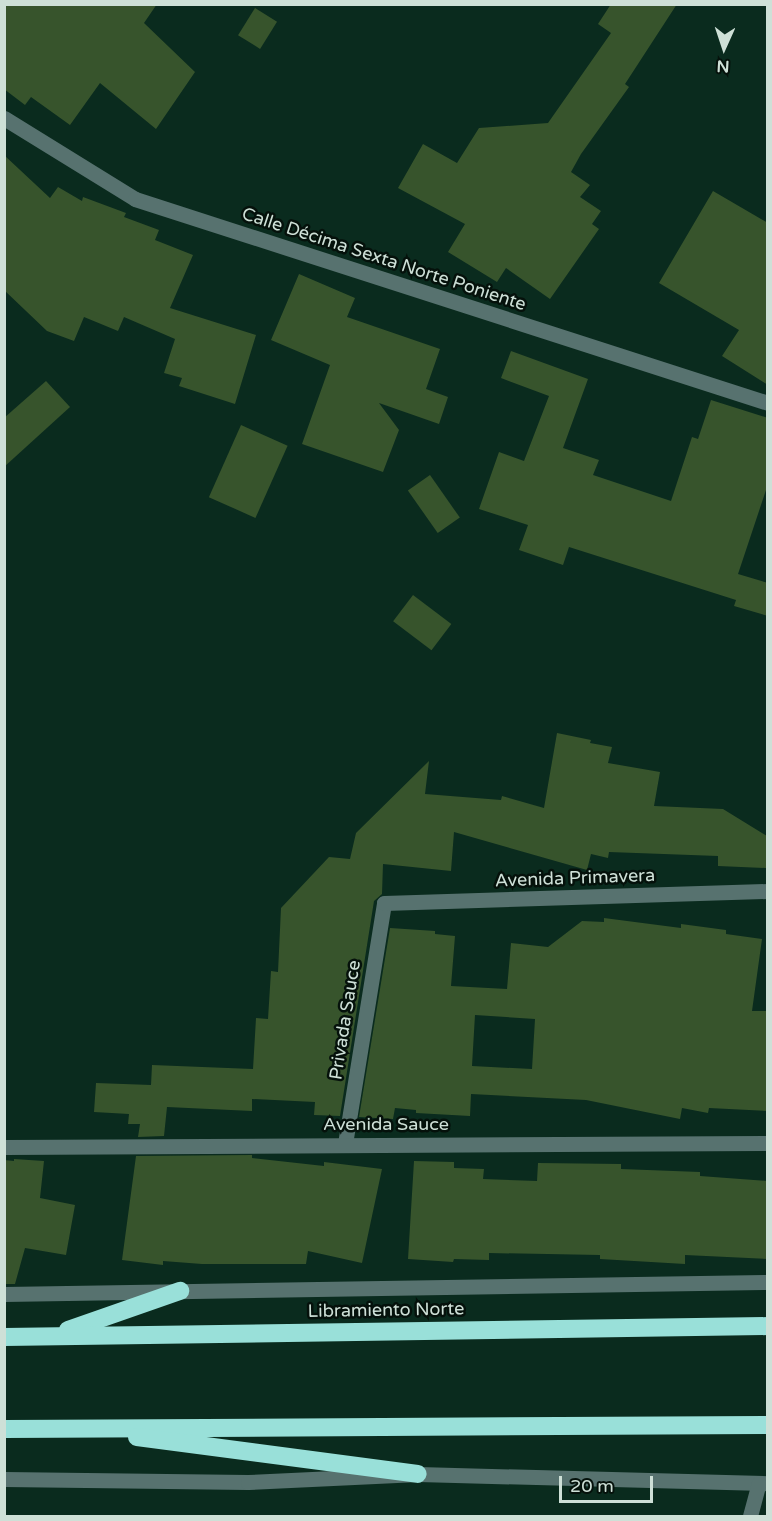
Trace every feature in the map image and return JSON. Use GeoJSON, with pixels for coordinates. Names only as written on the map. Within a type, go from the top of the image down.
{"type":"FeatureCollection","features":[{"type":"Feature","properties":{"kind":"highway"},"geometry":{"type":"LineString","coordinates":[[52,1336],[180,1291]]}},
{"type":"Feature","properties":{"kind":"highway","name":"Libramiento Norte"},"geometry":{"type":"LineString","coordinates":[[4,1337],[768,1326]]}},
{"type":"Feature","properties":{"kind":"highway"},"geometry":{"type":"LineString","coordinates":[[4,1429],[768,1425]]}},
{"type":"Feature","properties":{"kind":"highway"},"geometry":{"type":"LineString","coordinates":[[67,1428],[418,1474]]}},
{"type":"Feature","properties":{"kind":"street","name":"Calle Décima Sexta Norte Poniente"},"geometry":{"type":"LineString","coordinates":[[4,118],[135,199],[768,403]]}},
{"type":"Feature","properties":{"kind":"street","name":"Avenida Primavera"},"geometry":{"type":"LineString","coordinates":[[384,903],[768,891]]}},
{"type":"Feature","properties":{"kind":"street","name":"Privada Sauce"},"geometry":{"type":"LineString","coordinates":[[345,1144],[384,903]]}},
{"type":"Feature","properties":{"kind":"street","name":"Avenida Sauce"},"geometry":{"type":"LineString","coordinates":[[4,1147],[768,1143]]}},
{"type":"Feature","properties":{"kind":"street","name":"Libramiento Norte"},"geometry":{"type":"LineString","coordinates":[[4,1294],[768,1282]]}},
{"type":"Feature","properties":{"kind":"street"},"geometry":{"type":"LineString","coordinates":[[4,1479],[248,1482],[418,1474],[763,1483],[750,1516]]}},
{"type":"Feature","properties":{"kind":"building"},"geometry":{"type":"Polygon","coordinates":[[[4,4],[157,4],[144,23],[195,72],[156,129],[100,83],[70,125],[31,97],[25,105],[4,89],[4,4]]]}},
{"type":"Feature","properties":{"kind":"building"},"geometry":{"type":"Polygon","coordinates":[[[611,4],[677,4],[625,84],[629,87],[581,154],[571,172],[590,185],[580,197],[601,211],[592,224],[599,229],[550,299],[506,268],[497,282],[448,252],[465,224],[398,188],[423,144],[457,163],[479,128],[548,123],[611,33],[598,24],[611,4]]]}},
{"type":"Feature","properties":{"kind":"building"},"geometry":{"type":"Polygon","coordinates":[[[255,8],[277,22],[260,49],[238,35],[255,8]]]}},
{"type":"Feature","properties":{"kind":"building"},"geometry":{"type":"Polygon","coordinates":[[[4,155],[50,198],[58,187],[82,201],[83,197],[126,213],[124,217],[159,230],[155,240],[193,255],[170,308],[256,335],[235,404],[179,386],[182,378],[164,373],[175,339],[124,317],[118,331],[84,317],[74,341],[47,331],[4,290],[4,155]]]}},
{"type":"Feature","properties":{"kind":"building"},"geometry":{"type":"Polygon","coordinates":[[[713,191],[768,223],[768,385],[722,356],[739,330],[659,283],[713,191]]]}},
{"type":"Feature","properties":{"kind":"building"},"geometry":{"type":"Polygon","coordinates":[[[299,274],[355,298],[347,317],[440,349],[426,389],[448,397],[439,424],[379,403],[399,430],[383,472],[302,444],[330,365],[271,340],[299,274]]]}},
{"type":"Feature","properties":{"kind":"building"},"geometry":{"type":"Polygon","coordinates":[[[511,351],[588,379],[563,448],[599,460],[593,475],[671,501],[692,437],[698,439],[711,400],[768,418],[768,484],[738,574],[768,583],[768,616],[734,606],[736,600],[569,547],[563,565],[519,550],[528,525],[479,509],[499,452],[524,461],[549,396],[501,378],[511,351]]]}},
{"type":"Feature","properties":{"kind":"building"},"geometry":{"type":"Polygon","coordinates":[[[46,381],[70,407],[4,467],[4,418],[46,381]]]}},
{"type":"Feature","properties":{"kind":"building"},"geometry":{"type":"Polygon","coordinates":[[[241,425],[288,446],[255,518],[209,497],[241,425]]]}},
{"type":"Feature","properties":{"kind":"building"},"geometry":{"type":"Polygon","coordinates":[[[430,475],[460,518],[438,533],[408,490],[430,475]]]}},
{"type":"Feature","properties":{"kind":"building"},"geometry":{"type":"Polygon","coordinates":[[[413,595],[451,624],[431,650],[393,621],[413,595]]]}},
{"type":"Feature","properties":{"kind":"building"},"geometry":{"type":"Polygon","coordinates":[[[557,733],[612,747],[608,763],[660,772],[654,806],[723,809],[767,836],[766,868],[718,866],[718,856],[609,852],[608,858],[591,854],[587,870],[454,832],[451,871],[383,864],[382,894],[374,901],[340,1116],[314,1115],[315,1102],[252,1099],[252,1111],[167,1107],[164,1136],[138,1137],[140,1124],[128,1124],[129,1114],[94,1112],[96,1083],[151,1085],[152,1065],[253,1069],[256,1018],[268,1019],[271,971],[278,972],[281,908],[329,857],[350,859],[356,833],[429,761],[425,794],[501,800],[502,796],[544,808],[557,733]]]}},
{"type":"Feature","properties":{"kind":"building"},"geometry":{"type":"Polygon","coordinates":[[[604,918],[681,928],[681,924],[726,930],[726,934],[762,939],[752,1011],[768,1011],[768,1111],[709,1108],[708,1113],[682,1108],[680,1119],[586,1100],[471,1094],[470,1116],[416,1113],[416,1110],[395,1108],[393,1119],[359,1117],[390,928],[435,931],[435,934],[455,936],[451,986],[507,989],[511,943],[548,947],[582,921],[604,922],[604,918]],[[475,1015],[472,1066],[532,1069],[535,1019],[475,1015]]]}},
{"type":"Feature","properties":{"kind":"building"},"geometry":{"type":"Polygon","coordinates":[[[252,1155],[252,1158],[324,1166],[324,1162],[382,1169],[362,1263],[308,1251],[306,1264],[202,1264],[163,1261],[163,1265],[122,1260],[136,1156],[252,1155]]]}},
{"type":"Feature","properties":{"kind":"building"},"geometry":{"type":"Polygon","coordinates":[[[14,1159],[44,1161],[40,1198],[75,1205],[66,1255],[25,1248],[15,1284],[4,1284],[4,1160],[14,1161],[14,1159]]]}},
{"type":"Feature","properties":{"kind":"building"},"geometry":{"type":"Polygon","coordinates":[[[414,1161],[454,1162],[454,1168],[484,1169],[483,1179],[537,1181],[538,1163],[621,1164],[621,1169],[700,1172],[700,1176],[768,1181],[768,1259],[685,1255],[685,1264],[600,1259],[600,1255],[489,1253],[489,1260],[454,1259],[453,1262],[408,1259],[414,1161]]]}}]}
